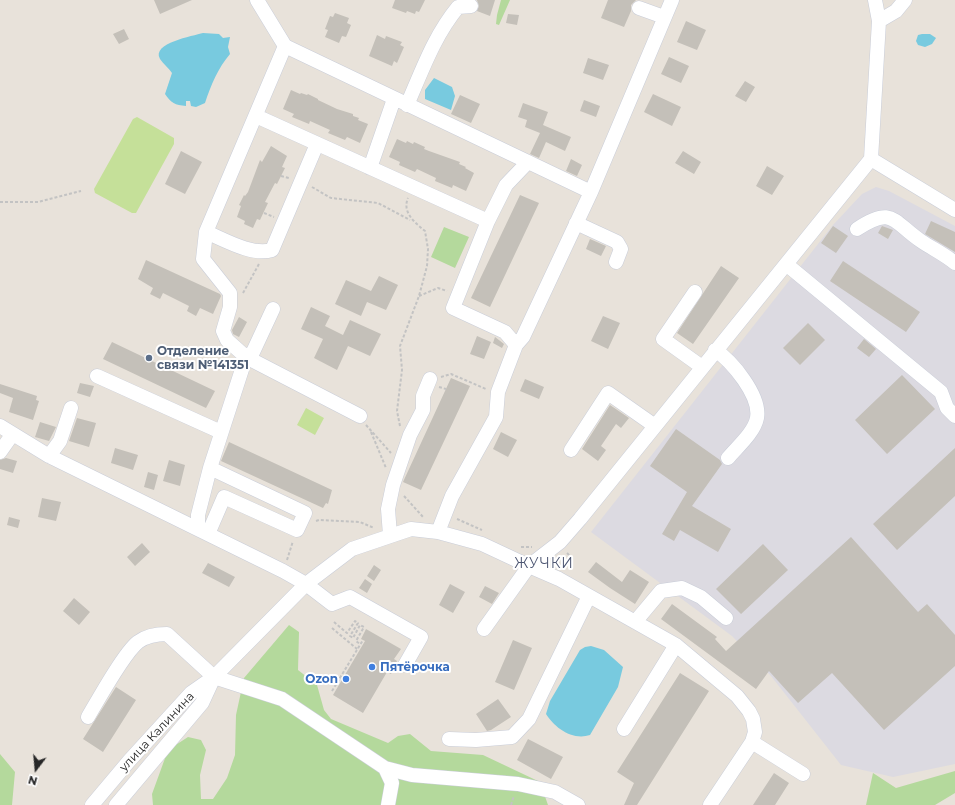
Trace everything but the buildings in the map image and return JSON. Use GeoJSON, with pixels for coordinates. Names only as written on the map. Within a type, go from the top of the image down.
{"type":"FeatureCollection","features":[{"type":"Feature","properties":{"kind":"street"},"geometry":{"type":"LineString","coordinates":[[257,0],[286,46],[590,192]]}},
{"type":"Feature","properties":{"kind":"street"},"geometry":{"type":"LineString","coordinates":[[438,532],[452,496],[496,417],[498,392],[516,345],[523,337],[576,223],[672,0]]}},
{"type":"Feature","properties":{"kind":"street"},"geometry":{"type":"LineString","coordinates":[[484,629],[529,566],[560,542],[575,525],[871,159],[879,21],[875,0]]}},
{"type":"Feature","properties":{"kind":"street"},"geometry":{"type":"LineString","coordinates":[[879,21],[896,11],[905,0]]}},
{"type":"Feature","properties":{"kind":"street"},"geometry":{"type":"LineString","coordinates":[[370,168],[401,102],[446,21],[458,7],[471,6]]}},
{"type":"Feature","properties":{"kind":"street"},"geometry":{"type":"LineString","coordinates":[[639,8],[664,17]]}},
{"type":"Feature","properties":{"kind":"street"},"geometry":{"type":"LineString","coordinates":[[286,46],[206,232],[203,259],[230,293],[230,307],[223,330],[227,340],[246,357],[360,416]]}},
{"type":"Feature","properties":{"kind":"street"},"geometry":{"type":"LineString","coordinates":[[256,116],[412,188],[488,221]]}},
{"type":"Feature","properties":{"kind":"street"},"geometry":{"type":"LineString","coordinates":[[206,232],[250,250],[266,252],[272,250],[317,144]]}},
{"type":"Feature","properties":{"kind":"street"},"geometry":{"type":"LineString","coordinates":[[871,159],[955,210]]}},
{"type":"Feature","properties":{"kind":"street"},"geometry":{"type":"LineString","coordinates":[[516,345],[505,332],[453,308],[488,221],[506,185],[527,163]]}},
{"type":"Feature","properties":{"kind":"street"},"geometry":{"type":"LineString","coordinates":[[857,229],[872,219],[884,217],[899,221],[921,241],[944,254],[955,263]]}},
{"type":"Feature","properties":{"kind":"street"},"geometry":{"type":"LineString","coordinates":[[576,223],[617,242],[620,249],[616,262]]}},
{"type":"Feature","properties":{"kind":"street"},"geometry":{"type":"LineString","coordinates":[[786,264],[941,392],[947,408],[955,416]]}},
{"type":"Feature","properties":{"kind":"street"},"geometry":{"type":"LineString","coordinates":[[695,292],[663,339],[702,367]]}},
{"type":"Feature","properties":{"kind":"street"},"geometry":{"type":"LineString","coordinates":[[203,532],[198,515],[221,432],[246,357],[253,352],[273,309]]}},
{"type":"Feature","properties":{"kind":"street"},"geometry":{"type":"LineString","coordinates":[[716,350],[727,358],[745,382],[756,402],[757,418],[750,432],[728,458]]}},
{"type":"Feature","properties":{"kind":"street"},"geometry":{"type":"LineString","coordinates":[[97,376],[221,432]]}},
{"type":"Feature","properties":{"kind":"street"},"geometry":{"type":"LineString","coordinates":[[390,535],[388,509],[410,434],[423,410],[423,396],[430,379]]}},
{"type":"Feature","properties":{"kind":"street"},"geometry":{"type":"LineString","coordinates":[[571,450],[608,393],[655,426]]}},
{"type":"Feature","properties":{"kind":"street"},"geometry":{"type":"LineString","coordinates":[[49,456],[60,441],[71,408]]}},
{"type":"Feature","properties":{"kind":"street"},"geometry":{"type":"LineString","coordinates":[[0,426],[12,435],[49,456],[283,571],[306,584],[332,604],[350,597],[421,638],[405,665]]}},
{"type":"Feature","properties":{"kind":"street"},"geometry":{"type":"LineString","coordinates":[[0,452],[12,435]]}},
{"type":"Feature","properties":{"kind":"street"},"geometry":{"type":"LineString","coordinates":[[203,532],[224,497],[297,530],[305,513],[210,468]]}},
{"type":"Feature","properties":{"kind":"street"},"geometry":{"type":"LineString","coordinates":[[214,677],[306,584],[352,549],[411,529],[438,532],[482,544],[559,579],[676,645],[737,696],[749,711],[753,719],[755,732],[752,742],[710,805]]}},
{"type":"Feature","properties":{"kind":"street"},"geometry":{"type":"LineString","coordinates":[[635,622],[661,591],[682,588],[701,597],[726,618]]}},
{"type":"Feature","properties":{"kind":"street"},"geometry":{"type":"LineString","coordinates":[[449,739],[476,740],[512,737],[529,719],[589,596]]}},
{"type":"Feature","properties":{"kind":"street"},"geometry":{"type":"LineString","coordinates":[[88,716],[124,658],[137,643],[154,635],[167,634],[214,677],[282,699],[385,768],[412,776],[518,784],[555,792],[578,805]]}},
{"type":"Feature","properties":{"kind":"street"},"geometry":{"type":"LineString","coordinates":[[624,729],[676,645]]}},
{"type":"Feature","properties":{"kind":"street","name":"улица Калинина"},"geometry":{"type":"LineString","coordinates":[[92,805],[191,693],[214,677]]}},
{"type":"Feature","properties":{"kind":"street","name":"улица Калинина"},"geometry":{"type":"LineString","coordinates":[[116,805],[202,703],[214,677]]}},
{"type":"Feature","properties":{"kind":"street"},"geometry":{"type":"LineString","coordinates":[[752,742],[803,774]]}},
{"type":"Feature","properties":{"kind":"street"},"geometry":{"type":"LineString","coordinates":[[385,768],[392,783],[388,805]]}},
{"type":"Feature","properties":{"kind":"path"},"geometry":{"type":"LineString","coordinates":[[301,181],[331,198],[378,203],[410,220],[425,231],[428,249],[427,266],[419,296],[400,346],[402,370],[397,411],[401,431]]}},
{"type":"Feature","properties":{"kind":"path"},"geometry":{"type":"LineString","coordinates":[[410,220],[406,203],[412,188]]}},
{"type":"Feature","properties":{"kind":"path"},"geometry":{"type":"LineString","coordinates":[[0,202],[38,202],[81,191]]}},
{"type":"Feature","properties":{"kind":"path"},"geometry":{"type":"LineString","coordinates":[[419,296],[438,288],[458,295]]}},
{"type":"Feature","properties":{"kind":"path"},"geometry":{"type":"LineString","coordinates":[[430,379],[451,374],[482,389],[498,392]]}},
{"type":"Feature","properties":{"kind":"path"},"geometry":{"type":"LineString","coordinates":[[360,416],[371,432],[400,464]]}},
{"type":"Feature","properties":{"kind":"path"},"geometry":{"type":"LineString","coordinates":[[456,518],[489,533]]}},
{"type":"Feature","properties":{"kind":"path"},"geometry":{"type":"LineString","coordinates":[[283,571],[297,530],[319,520],[360,522],[390,535]]}},
{"type":"Feature","properties":{"kind":"path"},"geometry":{"type":"LineString","coordinates":[[516,545],[522,548],[537,546]]}},
{"type":"Feature","properties":{"kind":"path"},"geometry":{"type":"LineString","coordinates":[[334,622],[347,634],[355,622],[358,623],[350,636],[353,638],[360,625],[364,627],[356,641],[360,644]]}},
{"type":"Feature","properties":{"kind":"path"},"geometry":{"type":"LineString","coordinates":[[332,628],[357,649]]}},
{"type":"Feature","properties":{"kind":"path"},"geometry":{"type":"LineString","coordinates":[[332,691],[363,640]]}},
{"type":"Feature","properties":{"kind":"shaded area"},"geometry":{"type":"Polygon","coordinates":[[[876,187],[889,191],[955,226],[955,764],[893,777],[841,765],[771,676],[732,636],[591,532],[833,225],[862,194],[876,187]]]}},
{"type":"Feature","properties":{"kind":"green space"},"geometry":{"type":"Polygon","coordinates":[[[501,0],[510,0],[499,25],[496,24],[501,0]]]}},
{"type":"Feature","properties":{"kind":"green space"},"geometry":{"type":"Polygon","coordinates":[[[137,117],[174,138],[174,144],[136,213],[132,213],[95,193],[94,189],[133,119],[137,117]]]}},
{"type":"Feature","properties":{"kind":"green space"},"geometry":{"type":"Polygon","coordinates":[[[444,227],[469,237],[455,268],[431,257],[444,227]]]}},
{"type":"Feature","properties":{"kind":"green space"},"geometry":{"type":"Polygon","coordinates":[[[306,408],[324,418],[315,435],[297,425],[306,408]]]}},
{"type":"Feature","properties":{"kind":"green space"},"geometry":{"type":"Polygon","coordinates":[[[289,625],[299,632],[298,670],[317,685],[324,710],[331,719],[388,743],[398,736],[410,734],[431,751],[483,755],[540,782],[548,805],[153,805],[152,794],[168,750],[188,737],[201,740],[206,750],[200,775],[201,799],[213,799],[227,778],[235,755],[236,715],[244,678],[289,625]]]}},
{"type":"Feature","properties":{"kind":"green space"},"geometry":{"type":"Polygon","coordinates":[[[0,754],[15,772],[12,805],[0,805],[0,754]]]}},
{"type":"Feature","properties":{"kind":"green space"},"geometry":{"type":"Polygon","coordinates":[[[955,771],[955,793],[935,805],[866,805],[873,773],[896,788],[955,771]]]}},
{"type":"Feature","properties":{"kind":"water"},"geometry":{"type":"Polygon","coordinates":[[[203,33],[219,34],[223,38],[230,37],[228,47],[230,54],[215,77],[205,103],[196,107],[191,106],[190,101],[186,101],[186,106],[176,104],[169,100],[165,94],[172,73],[160,59],[159,53],[167,45],[174,41],[203,33]]]}},
{"type":"Feature","properties":{"kind":"water"},"geometry":{"type":"Polygon","coordinates":[[[930,34],[936,38],[932,44],[925,47],[918,45],[916,41],[918,35],[930,34]]]}},
{"type":"Feature","properties":{"kind":"water"},"geometry":{"type":"Polygon","coordinates":[[[434,78],[452,87],[455,96],[451,110],[425,99],[425,90],[434,78]]]}},
{"type":"Feature","properties":{"kind":"water"},"geometry":{"type":"Polygon","coordinates":[[[591,646],[604,650],[623,667],[618,687],[590,735],[577,736],[564,732],[549,719],[546,714],[550,701],[580,650],[591,646]]]}},
{"type":"Feature","properties":{"kind":"place","name":"Отделение связи №141351"},"geometry":{"type":"Point","coordinates":[149,358]}},
{"type":"Feature","properties":{"kind":"place","name":"Пятёрочка"},"geometry":{"type":"Point","coordinates":[372,667]}},
{"type":"Feature","properties":{"kind":"place","name":"Ozon"},"geometry":{"type":"Point","coordinates":[346,679]}},
{"type":"Feature","properties":{"kind":"district","name":"ЖУЧКИ"},"geometry":{"type":"Point","coordinates":[544,564]}}]}
